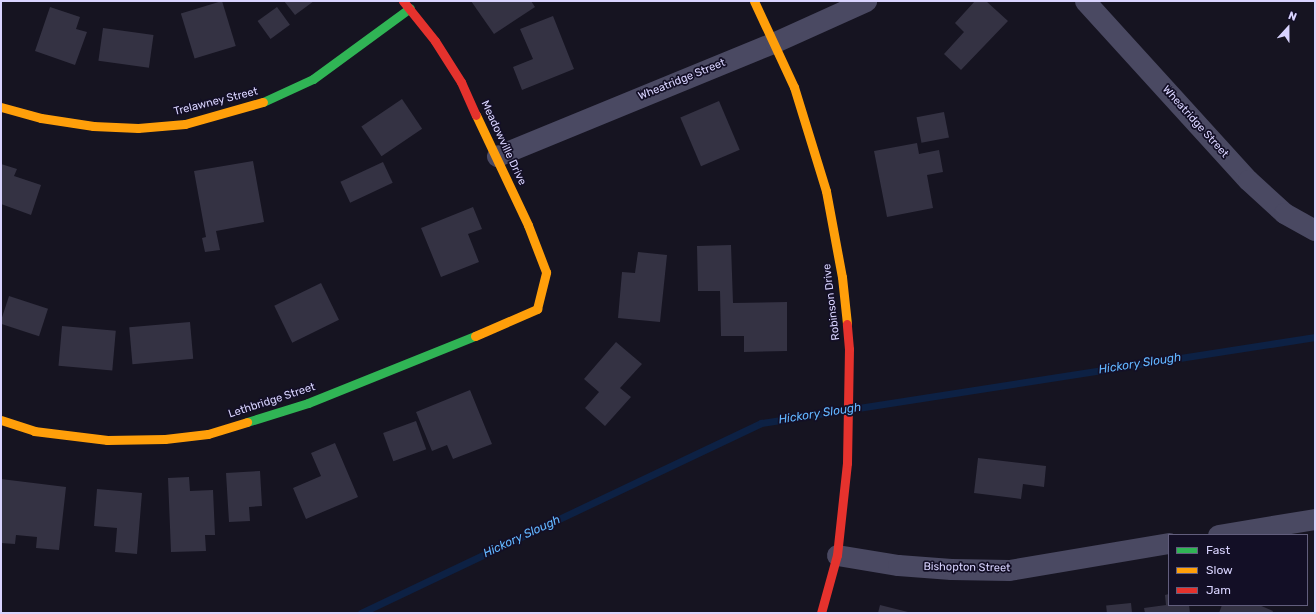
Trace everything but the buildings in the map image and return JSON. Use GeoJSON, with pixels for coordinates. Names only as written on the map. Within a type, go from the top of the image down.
{"type":"FeatureCollection","features":[{"type":"Feature","properties":{"kind":"street","name":"Meadowville Drive"},"geometry":{"type":"LineString","coordinates":[[403,1],[435,41],[461,82],[497,156],[546,272],[537,309]]}},
{"type":"Feature","properties":{"kind":"street","name":"Robinson Drive"},"geometry":{"type":"LineString","coordinates":[[754,1],[775,42],[794,87],[831,212],[842,277],[849,349],[847,462],[837,555],[821,613]]}},
{"type":"Feature","properties":{"kind":"street","name":"Wheatridge Street"},"geometry":{"type":"LineString","coordinates":[[497,156],[775,42],[866,1]]}},
{"type":"Feature","properties":{"kind":"street","name":"Wheatridge Street"},"geometry":{"type":"LineString","coordinates":[[1085,1],[1248,180],[1284,213],[1315,230]]}},
{"type":"Feature","properties":{"kind":"street","name":"Trelawney Street"},"geometry":{"type":"LineString","coordinates":[[1,107],[41,118],[94,126],[138,128],[185,124],[226,114],[268,101],[313,79],[410,8]]}},
{"type":"Feature","properties":{"kind":"street","name":"Lethbridge Street"},"geometry":{"type":"LineString","coordinates":[[1,420],[34,431],[107,440],[166,439],[208,434],[308,403],[420,360],[537,309]]}},
{"type":"Feature","properties":{"kind":"street"},"geometry":{"type":"LineString","coordinates":[[1224,534],[1315,519]]}},
{"type":"Feature","properties":{"kind":"street","name":"Bishopton Street"},"geometry":{"type":"LineString","coordinates":[[837,555],[898,565],[951,569],[1009,570],[1168,543]]}},
{"type":"Feature","properties":{"kind":"waterway","name":"Hickory Slough"},"geometry":{"type":"LineString","coordinates":[[361,613],[761,423],[1315,337]]}},
{"type":"Feature","properties":{"kind":"traffic: fast"},"geometry":{"type":"LineString","coordinates":[[263,102],[313,79],[410,8]]}},
{"type":"Feature","properties":{"kind":"traffic: fast"},"geometry":{"type":"LineString","coordinates":[[247,422],[308,403],[475,336]]}},
{"type":"Feature","properties":{"kind":"traffic: slow"},"geometry":{"type":"LineString","coordinates":[[754,1],[794,87],[826,191],[842,277],[847,324]]}},
{"type":"Feature","properties":{"kind":"traffic: slow"},"geometry":{"type":"LineString","coordinates":[[1,107],[41,118],[93,126],[138,128],[185,124],[263,102]]}},
{"type":"Feature","properties":{"kind":"traffic: slow"},"geometry":{"type":"LineString","coordinates":[[475,336],[537,309],[546,272],[528,225],[476,115]]}},
{"type":"Feature","properties":{"kind":"traffic: slow"},"geometry":{"type":"LineString","coordinates":[[1,420],[34,431],[107,440],[165,439],[208,434],[247,422]]}},
{"type":"Feature","properties":{"kind":"traffic: jam"},"geometry":{"type":"LineString","coordinates":[[403,1],[435,41],[461,82],[476,115]]}},
{"type":"Feature","properties":{"kind":"traffic: jam"},"geometry":{"type":"LineString","coordinates":[[821,613],[837,555],[847,463],[849,349],[847,324]]}}]}
